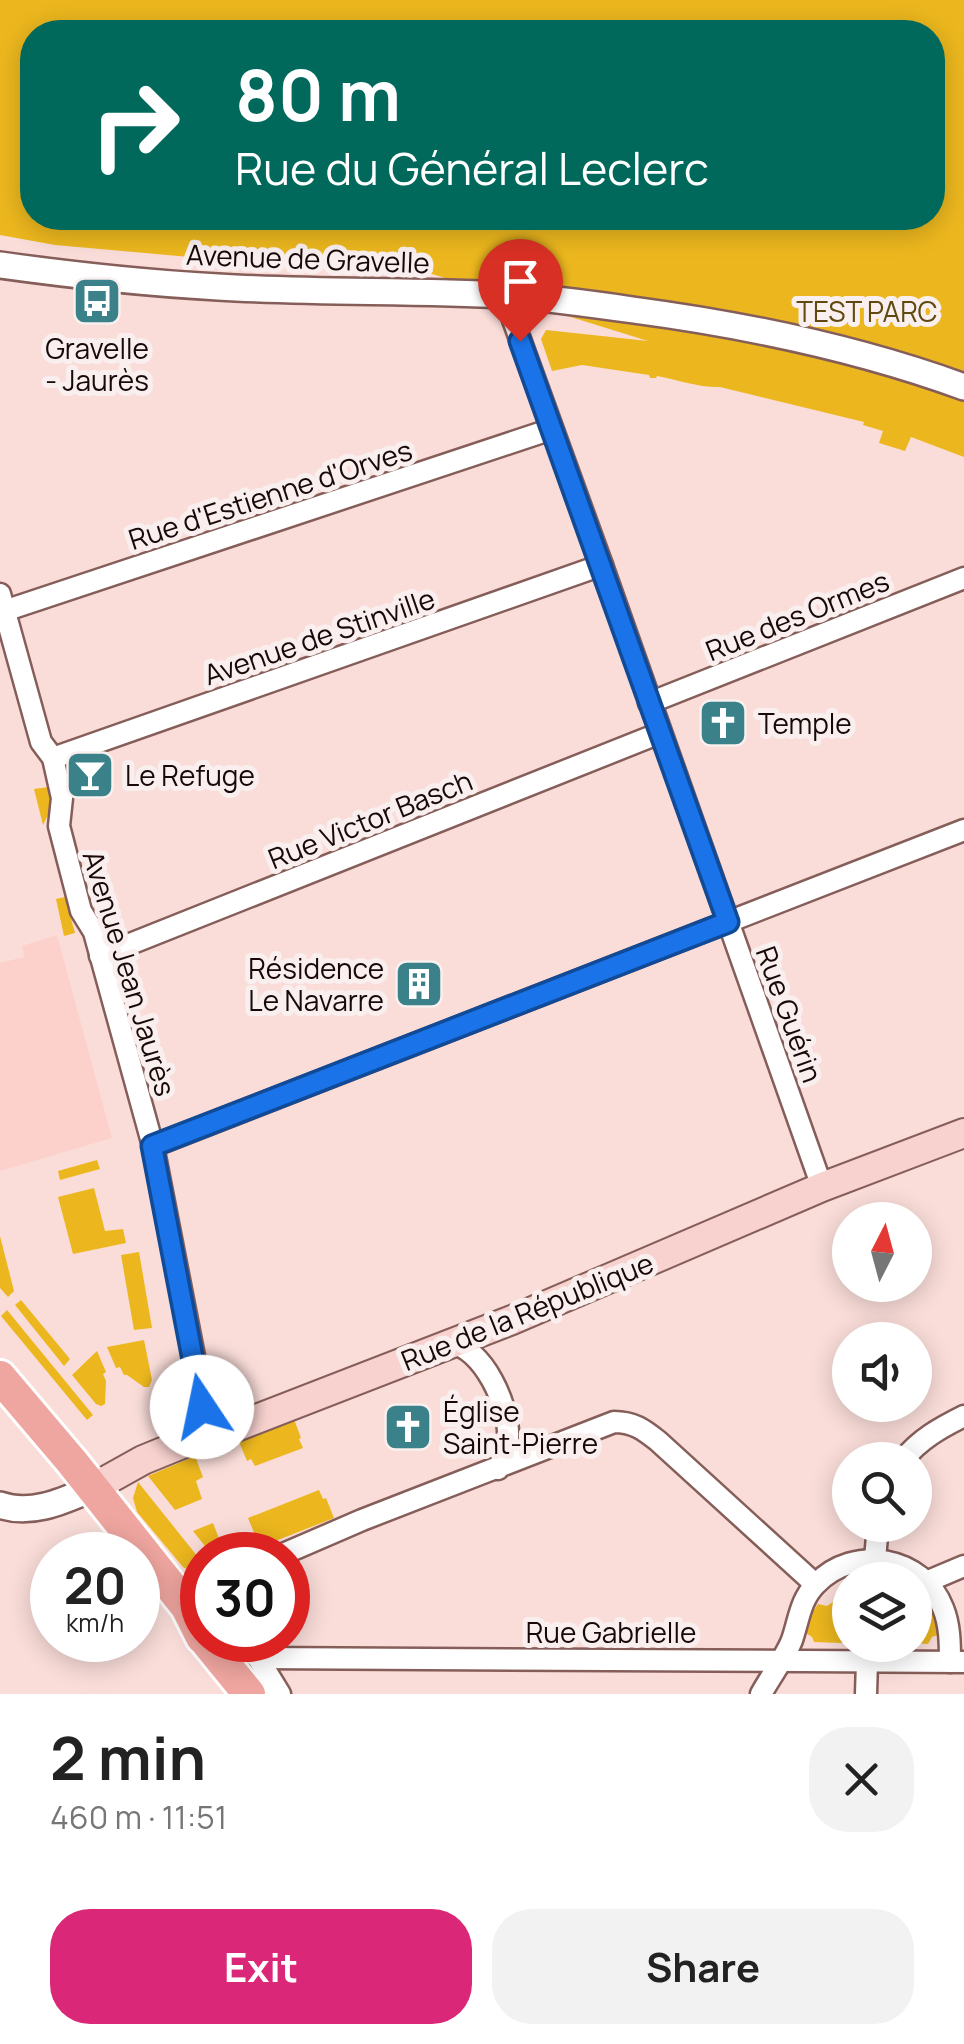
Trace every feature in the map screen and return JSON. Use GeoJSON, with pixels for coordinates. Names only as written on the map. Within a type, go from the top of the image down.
{"type":"FeatureCollection","features":[{"type":"Feature","properties":{"kind":"main road","name":"Rue de la République"},"geometry":{"type":"LineString","coordinates":[[91,1489],[143,1460],[209,1433],[236,1427],[512,1320],[822,1187],[964,1133]]}},
{"type":"Feature","properties":{"kind":"main road"},"geometry":{"type":"LineString","coordinates":[[0,1377],[91,1489],[180,1587]]}},
{"type":"Feature","properties":{"kind":"main road"},"geometry":{"type":"LineString","coordinates":[[223,1662],[249,1694]]}},
{"type":"Feature","properties":{"kind":"street","name":"Avenue de Gravelle"},"geometry":{"type":"LineString","coordinates":[[0,264],[217,287],[504,295],[718,321],[868,356],[964,387]]}},
{"type":"Feature","properties":{"kind":"street","name":"Rue Guérin"},"geometry":{"type":"LineString","coordinates":[[504,295],[822,1187]]}},
{"type":"Feature","properties":{"kind":"street","name":"Rue d'Estienne d'Orves"},"geometry":{"type":"LineString","coordinates":[[2,602],[552,428]]}},
{"type":"Feature","properties":{"kind":"street","name":"Avenue de Stinville"},"geometry":{"type":"LineString","coordinates":[[53,758],[602,565]]}},
{"type":"Feature","properties":{"kind":"street","name":"Rue des Ormes"},"geometry":{"type":"LineString","coordinates":[[650,703],[964,578]]}},
{"type":"Feature","properties":{"kind":"street","name":"Avenue Jean Jaurès"},"geometry":{"type":"LineString","coordinates":[[2,602],[41,742],[53,758],[62,811],[59,826],[81,911],[94,932],[152,1146],[209,1433]]}},
{"type":"Feature","properties":{"kind":"street","name":"Rue Victor Basch"},"geometry":{"type":"LineString","coordinates":[[100,956],[660,733]]}},
{"type":"Feature","properties":{"kind":"street"},"geometry":{"type":"LineString","coordinates":[[152,1146],[964,830]]}},
{"type":"Feature","properties":{"kind":"street"},"geometry":{"type":"LineString","coordinates":[[448,1343],[464,1346],[479,1360],[506,1415],[508,1439],[498,1468]]}},
{"type":"Feature","properties":{"kind":"street"},"geometry":{"type":"LineString","coordinates":[[920,1442],[964,1416]]}},
{"type":"Feature","properties":{"kind":"street"},"geometry":{"type":"LineString","coordinates":[[310,1542],[614,1422],[628,1422],[639,1426],[671,1452],[816,1584]]}},
{"type":"Feature","properties":{"kind":"street"},"geometry":{"type":"LineString","coordinates":[[0,1506],[28,1510],[91,1489]]}},
{"type":"Feature","properties":{"kind":"street"},"geometry":{"type":"LineString","coordinates":[[874,1559],[876,1542]]}},
{"type":"Feature","properties":{"kind":"street"},"geometry":{"type":"LineString","coordinates":[[760,1694],[791,1643],[801,1606],[816,1584],[846,1564],[874,1559],[887,1562]]}},
{"type":"Feature","properties":{"kind":"street"},"geometry":{"type":"LineString","coordinates":[[932,1578],[964,1566]]}},
{"type":"Feature","properties":{"kind":"street"},"geometry":{"type":"LineString","coordinates":[[932,1591],[943,1607],[957,1662]]}},
{"type":"Feature","properties":{"kind":"street","name":"Rue Gabrielle"},"geometry":{"type":"LineString","coordinates":[[310,1658],[832,1661]]}},
{"type":"Feature","properties":{"kind":"street"},"geometry":{"type":"LineString","coordinates":[[260,1662],[280,1694]]}},
{"type":"Feature","properties":{"kind":"street"},"geometry":{"type":"LineString","coordinates":[[866,1694],[867,1662]]}},
{"type":"Feature","properties":{"kind":"street","name":"Rue Gabrielle"},"geometry":{"type":"LineString","coordinates":[[932,1662],[957,1662]]}},
{"type":"Feature","properties":{"kind":"shaded area"},"geometry":{"type":"Polygon","coordinates":[[[57,935],[112,1138],[0,1171],[0,963],[24,957],[22,946],[57,935]]]}},
{"type":"Feature","properties":{"kind":"green space","name":"TEST PARC"},"geometry":{"type":"Polygon","coordinates":[[[0,0],[964,0],[964,457],[911,437],[905,451],[879,443],[883,431],[863,425],[864,422],[720,387],[582,365],[552,371],[541,339],[546,330],[648,341],[387,260],[212,259],[55,245],[0,235],[0,0]]]}},
{"type":"Feature","properties":{"kind":"green space"},"geometry":{"type":"Polygon","coordinates":[[[49,787],[52,807],[43,825],[34,789],[49,787]]]}},
{"type":"Feature","properties":{"kind":"green space"},"geometry":{"type":"Polygon","coordinates":[[[65,897],[75,933],[64,936],[56,899],[65,897]]]}},
{"type":"Feature","properties":{"kind":"green space"},"geometry":{"type":"Polygon","coordinates":[[[97,1160],[100,1169],[60,1180],[58,1171],[97,1160]]]}},
{"type":"Feature","properties":{"kind":"green space"},"geometry":{"type":"Polygon","coordinates":[[[94,1188],[105,1231],[123,1229],[126,1243],[73,1254],[58,1197],[94,1188]]]}},
{"type":"Feature","properties":{"kind":"green space"},"geometry":{"type":"Polygon","coordinates":[[[0,1236],[14,1291],[8,1297],[0,1288],[0,1236]]]}},
{"type":"Feature","properties":{"kind":"green space"},"geometry":{"type":"Polygon","coordinates":[[[139,1252],[152,1328],[134,1330],[121,1255],[139,1252]]]}},
{"type":"Feature","properties":{"kind":"green space"},"geometry":{"type":"Polygon","coordinates":[[[21,1300],[70,1359],[64,1366],[15,1305],[21,1300]]]}},
{"type":"Feature","properties":{"kind":"green space"},"geometry":{"type":"Polygon","coordinates":[[[7,1310],[93,1415],[87,1420],[1,1316],[7,1310]]]}},
{"type":"Feature","properties":{"kind":"green space"},"geometry":{"type":"Polygon","coordinates":[[[144,1340],[152,1380],[149,1387],[116,1368],[107,1347],[144,1340]]]}},
{"type":"Feature","properties":{"kind":"green space"},"geometry":{"type":"Polygon","coordinates":[[[97,1351],[106,1372],[105,1404],[101,1406],[72,1375],[97,1351]]]}},
{"type":"Feature","properties":{"kind":"green space"},"geometry":{"type":"Polygon","coordinates":[[[294,1419],[303,1448],[255,1466],[251,1459],[247,1461],[239,1442],[294,1419]]]}},
{"type":"Feature","properties":{"kind":"green space"},"geometry":{"type":"Polygon","coordinates":[[[195,1456],[203,1477],[196,1481],[202,1499],[175,1510],[148,1476],[195,1456]]]}},
{"type":"Feature","properties":{"kind":"green space"},"geometry":{"type":"Polygon","coordinates":[[[138,1482],[180,1534],[180,1563],[160,1540],[160,1532],[154,1532],[137,1512],[133,1498],[138,1482]]]}},
{"type":"Feature","properties":{"kind":"green space"},"geometry":{"type":"Polygon","coordinates":[[[319,1490],[334,1518],[298,1532],[254,1532],[248,1518],[319,1490]]]}},
{"type":"Feature","properties":{"kind":"green space"},"geometry":{"type":"Polygon","coordinates":[[[213,1523],[216,1532],[194,1532],[213,1523]]]}},
{"type":"Feature","properties":{"kind":"green space"},"geometry":{"type":"Polygon","coordinates":[[[832,1603],[832,1643],[814,1642],[806,1633],[810,1616],[818,1604],[832,1603]]]}},
{"type":"Feature","properties":{"kind":"green space"},"geometry":{"type":"Polygon","coordinates":[[[932,1613],[935,1619],[938,1635],[932,1637],[932,1613]]]}},
{"type":"Feature","properties":{"kind":"place","name":"Gravelle - Jaurès"},"geometry":{"type":"Point","coordinates":[97,301]}},
{"type":"Feature","properties":{"kind":"place","name":"Temple"},"geometry":{"type":"Point","coordinates":[723,723]}},
{"type":"Feature","properties":{"kind":"place","name":"Le Refuge"},"geometry":{"type":"Point","coordinates":[90,775]}},
{"type":"Feature","properties":{"kind":"place","name":"Résidence Le Navarre"},"geometry":{"type":"Point","coordinates":[419,984]}},
{"type":"Feature","properties":{"kind":"place","name":"Église Saint-Pierre"},"geometry":{"type":"Point","coordinates":[408,1427]}},
{"type":"Feature","properties":{"kind":"route"},"geometry":{"type":"LineString","coordinates":[[202,1407],[152,1146],[728,922],[520,341]]}}]}
